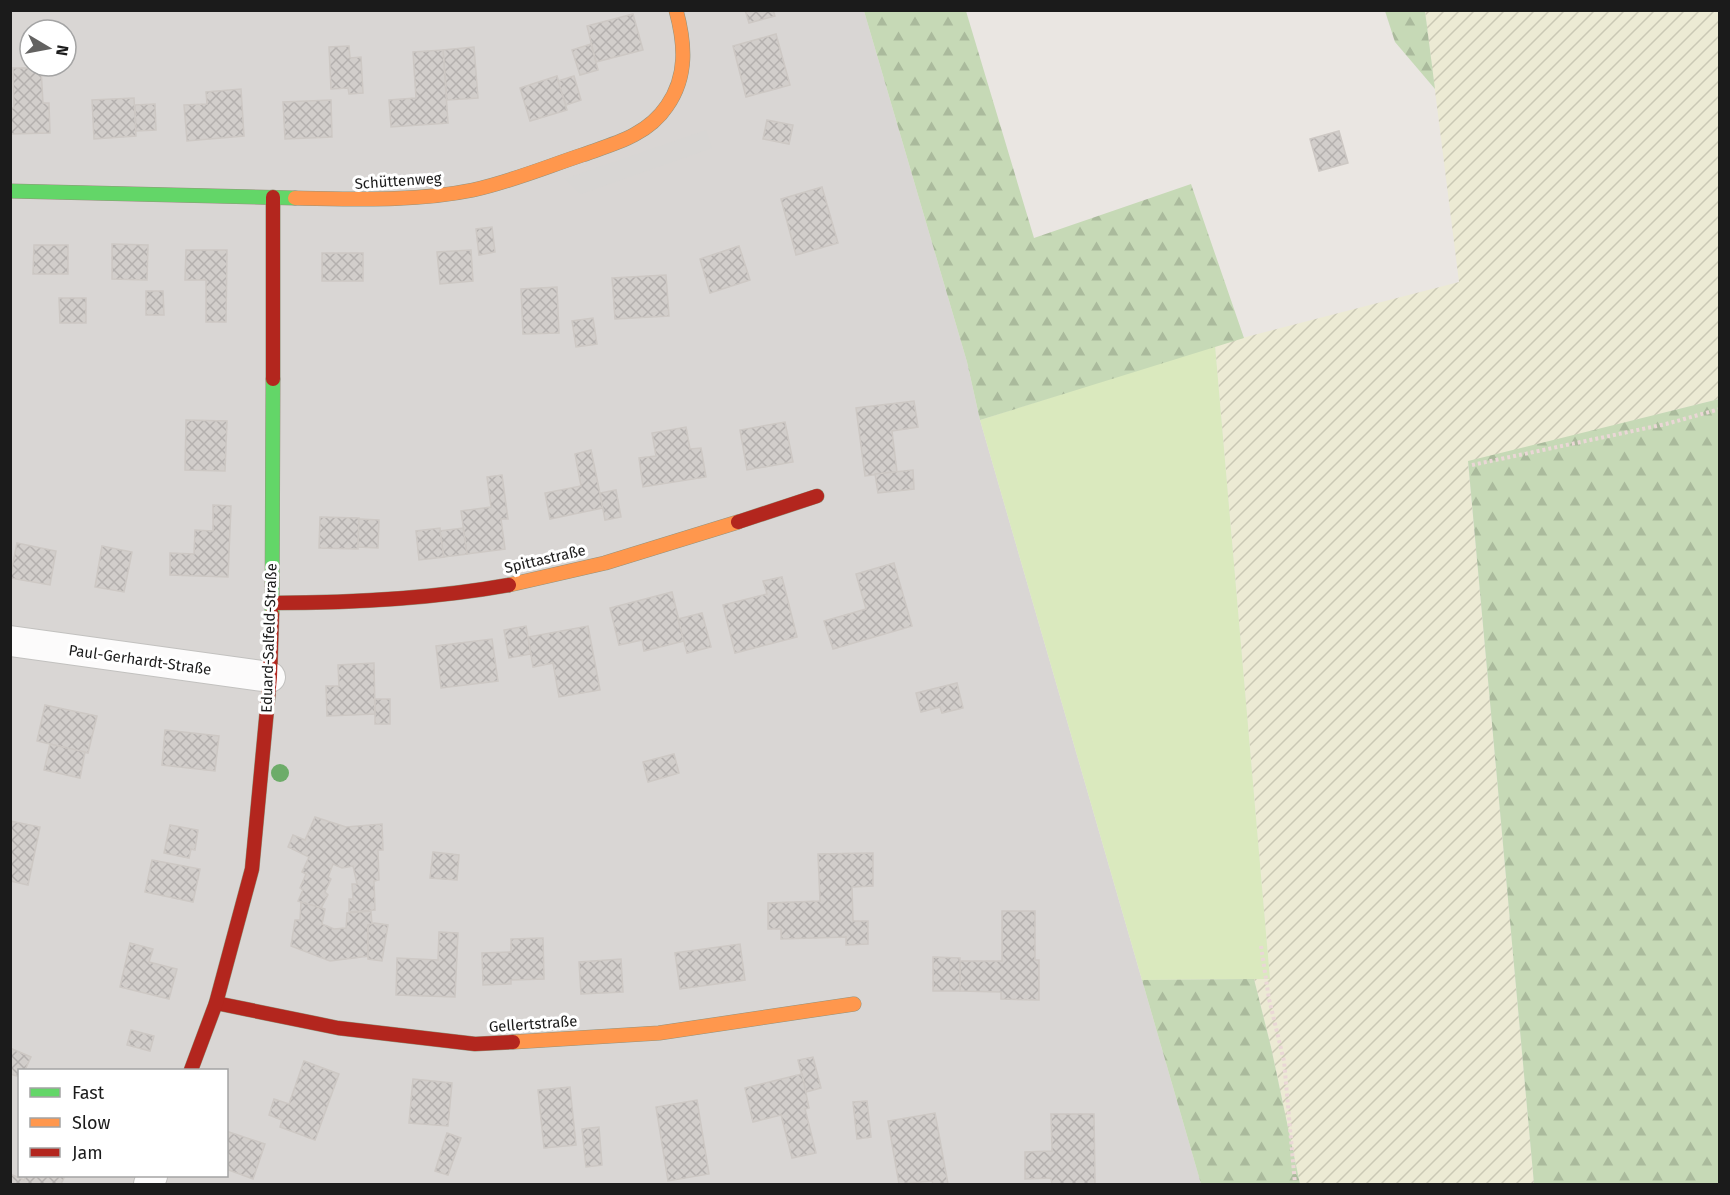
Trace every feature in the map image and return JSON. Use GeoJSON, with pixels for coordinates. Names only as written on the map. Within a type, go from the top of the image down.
{"type":"FeatureCollection","features":[{"type":"Feature","properties":{"kind":"street","name":"Schüttenweg"},"geometry":{"type":"LineString","coordinates":[[10,190],[376,200],[421,198],[486,186],[626,140],[655,121],[665,109],[681,79],[684,43],[676,10]]}},
{"type":"Feature","properties":{"kind":"street","name":"Eduard-Salfeld-Straße"},"geometry":{"type":"LineString","coordinates":[[192,1069],[216,1003],[252,868],[270,677],[273,197]]}},
{"type":"Feature","properties":{"kind":"street","name":"Spittastraße"},"geometry":{"type":"LineString","coordinates":[[272,603],[325,604],[411,599],[494,587],[574,571],[698,536],[817,496]]}},
{"type":"Feature","properties":{"kind":"street","name":"Paul-Gerhardt-Straße"},"geometry":{"type":"LineString","coordinates":[[10,641],[270,677]]}},
{"type":"Feature","properties":{"kind":"street","name":"Gellertstraße"},"geometry":{"type":"LineString","coordinates":[[216,1003],[338,1028],[475,1044],[658,1033],[854,1004]]}},
{"type":"Feature","properties":{"kind":"path"},"geometry":{"type":"LineString","coordinates":[[1472,465],[1666,424],[1719,410]]}},
{"type":"Feature","properties":{"kind":"path"},"geometry":{"type":"LineString","coordinates":[[1261,945],[1269,999],[1284,1061],[1295,1185]]}},
{"type":"Feature","properties":{"kind":"shaded area"},"geometry":{"type":"Polygon","coordinates":[[[10,11],[864,11],[967,362],[980,420],[1201,1184],[11,1184],[10,11]]]}},
{"type":"Feature","properties":{"kind":"shaded area"},"geometry":{"type":"Polygon","coordinates":[[[1425,11],[1719,11],[1719,399],[1468,462],[1534,1184],[1300,1184],[1254,979],[1270,979],[1215,345],[1459,282],[1425,11]]]}},
{"type":"Feature","properties":{"kind":"shaded area"},"geometry":{"type":"Polygon","coordinates":[[[706,130],[712,148],[581,194],[565,179],[706,130]]]}},
{"type":"Feature","properties":{"kind":"green space"},"geometry":{"type":"Polygon","coordinates":[[[864,11],[966,11],[1034,238],[1191,184],[1244,338],[980,420],[967,362],[864,11]]]}},
{"type":"Feature","properties":{"kind":"green space"},"geometry":{"type":"Polygon","coordinates":[[[1385,11],[1425,11],[1435,89],[1395,42],[1385,11]]]}},
{"type":"Feature","properties":{"kind":"green space"},"geometry":{"type":"Polygon","coordinates":[[[1215,345],[1270,979],[1142,980],[980,420],[1215,345]]]}},
{"type":"Feature","properties":{"kind":"green space"},"geometry":{"type":"Polygon","coordinates":[[[1719,399],[1719,1184],[1534,1184],[1468,461],[1719,399]]]}},
{"type":"Feature","properties":{"kind":"green space"},"geometry":{"type":"Polygon","coordinates":[[[1254,979],[1300,1184],[1201,1184],[1142,980],[1254,979]]]}},
{"type":"Feature","properties":{"kind":"building"},"geometry":{"type":"Polygon","coordinates":[[[745,10],[773,10],[775,16],[749,23],[745,10]]]}},
{"type":"Feature","properties":{"kind":"building"},"geometry":{"type":"Polygon","coordinates":[[[633,14],[643,50],[596,62],[587,26],[633,14]]]}},
{"type":"Feature","properties":{"kind":"building"},"geometry":{"type":"Polygon","coordinates":[[[776,34],[790,85],[746,97],[733,46],[776,34]]]}},
{"type":"Feature","properties":{"kind":"building"},"geometry":{"type":"Polygon","coordinates":[[[591,44],[598,70],[580,75],[572,50],[591,44]]]}},
{"type":"Feature","properties":{"kind":"building"},"geometry":{"type":"Polygon","coordinates":[[[349,46],[350,58],[361,57],[363,93],[349,94],[348,88],[331,89],[329,47],[349,46]]]}},
{"type":"Feature","properties":{"kind":"building"},"geometry":{"type":"Polygon","coordinates":[[[474,47],[478,98],[447,100],[443,50],[474,47]]]}},
{"type":"Feature","properties":{"kind":"building"},"geometry":{"type":"Polygon","coordinates":[[[443,50],[448,123],[391,127],[389,100],[416,98],[413,52],[443,50]]]}},
{"type":"Feature","properties":{"kind":"building"},"geometry":{"type":"Polygon","coordinates":[[[13,68],[18,68],[18,78],[42,78],[43,103],[49,103],[50,133],[10,134],[10,108],[14,108],[13,68]]]}},
{"type":"Feature","properties":{"kind":"building"},"geometry":{"type":"Polygon","coordinates":[[[557,76],[567,110],[530,121],[520,88],[557,76]]]}},
{"type":"Feature","properties":{"kind":"building"},"geometry":{"type":"Polygon","coordinates":[[[574,76],[581,100],[566,105],[558,81],[574,76]]]}},
{"type":"Feature","properties":{"kind":"building"},"geometry":{"type":"Polygon","coordinates":[[[241,89],[244,136],[187,141],[184,105],[207,104],[206,92],[241,89]]]}},
{"type":"Feature","properties":{"kind":"building"},"geometry":{"type":"Polygon","coordinates":[[[134,98],[136,136],[94,139],[92,100],[134,98]]]}},
{"type":"Feature","properties":{"kind":"building"},"geometry":{"type":"Polygon","coordinates":[[[331,100],[332,137],[285,139],[283,102],[331,100]]]}},
{"type":"Feature","properties":{"kind":"building"},"geometry":{"type":"Polygon","coordinates":[[[155,104],[156,130],[136,131],[135,105],[155,104]]]}},
{"type":"Feature","properties":{"kind":"building"},"geometry":{"type":"Polygon","coordinates":[[[767,120],[793,125],[789,144],[763,139],[767,120]]]}},
{"type":"Feature","properties":{"kind":"building"},"geometry":{"type":"Polygon","coordinates":[[[1339,131],[1348,163],[1319,171],[1310,139],[1339,131]]]}},
{"type":"Feature","properties":{"kind":"building"},"geometry":{"type":"Polygon","coordinates":[[[822,187],[838,243],[796,255],[781,199],[822,187]]]}},
{"type":"Feature","properties":{"kind":"building"},"geometry":{"type":"Polygon","coordinates":[[[492,227],[495,252],[479,255],[476,229],[492,227]]]}},
{"type":"Feature","properties":{"kind":"building"},"geometry":{"type":"Polygon","coordinates":[[[112,244],[148,245],[147,280],[112,279],[112,244]]]}},
{"type":"Feature","properties":{"kind":"building"},"geometry":{"type":"Polygon","coordinates":[[[34,245],[68,245],[68,274],[33,274],[34,245]]]}},
{"type":"Feature","properties":{"kind":"building"},"geometry":{"type":"Polygon","coordinates":[[[739,246],[750,280],[710,293],[700,259],[739,246]]]}},
{"type":"Feature","properties":{"kind":"building"},"geometry":{"type":"Polygon","coordinates":[[[186,250],[227,250],[226,322],[206,322],[206,280],[185,280],[186,250]]]}},
{"type":"Feature","properties":{"kind":"building"},"geometry":{"type":"Polygon","coordinates":[[[471,250],[473,281],[440,284],[437,252],[471,250]]]}},
{"type":"Feature","properties":{"kind":"building"},"geometry":{"type":"Polygon","coordinates":[[[322,253],[363,253],[363,281],[322,281],[322,253]]]}},
{"type":"Feature","properties":{"kind":"building"},"geometry":{"type":"Polygon","coordinates":[[[666,275],[669,316],[615,319],[612,278],[666,275]]]}},
{"type":"Feature","properties":{"kind":"building"},"geometry":{"type":"Polygon","coordinates":[[[557,287],[559,333],[523,334],[521,289],[557,287]]]}},
{"type":"Feature","properties":{"kind":"building"},"geometry":{"type":"Polygon","coordinates":[[[146,291],[163,291],[164,315],[146,315],[146,291]]]}},
{"type":"Feature","properties":{"kind":"building"},"geometry":{"type":"Polygon","coordinates":[[[59,298],[86,298],[86,323],[60,323],[59,298]]]}},
{"type":"Feature","properties":{"kind":"building"},"geometry":{"type":"Polygon","coordinates":[[[593,318],[597,344],[576,347],[572,321],[593,318]]]}},
{"type":"Feature","properties":{"kind":"building"},"geometry":{"type":"Polygon","coordinates":[[[914,401],[918,427],[892,431],[897,472],[865,476],[856,408],[914,401]]]}},
{"type":"Feature","properties":{"kind":"building"},"geometry":{"type":"Polygon","coordinates":[[[186,420],[227,421],[225,471],[185,470],[186,420]]]}},
{"type":"Feature","properties":{"kind":"building"},"geometry":{"type":"Polygon","coordinates":[[[785,422],[793,462],[747,470],[740,430],[785,422]]]}},
{"type":"Feature","properties":{"kind":"building"},"geometry":{"type":"Polygon","coordinates":[[[686,427],[690,449],[701,448],[706,477],[643,487],[639,458],[656,456],[652,433],[686,427]]]}},
{"type":"Feature","properties":{"kind":"building"},"geometry":{"type":"Polygon","coordinates":[[[591,450],[603,508],[550,519],[545,493],[581,486],[575,454],[591,450]]]}},
{"type":"Feature","properties":{"kind":"building"},"geometry":{"type":"Polygon","coordinates":[[[913,470],[914,489],[878,493],[875,474],[913,470]]]}},
{"type":"Feature","properties":{"kind":"building"},"geometry":{"type":"Polygon","coordinates":[[[502,475],[508,519],[501,519],[505,549],[467,554],[461,511],[491,507],[487,477],[502,475]]]}},
{"type":"Feature","properties":{"kind":"building"},"geometry":{"type":"Polygon","coordinates":[[[616,490],[621,517],[605,520],[600,493],[616,490]]]}},
{"type":"Feature","properties":{"kind":"building"},"geometry":{"type":"Polygon","coordinates":[[[213,505],[231,506],[228,577],[170,575],[170,553],[194,554],[195,530],[213,531],[213,505]]]}},
{"type":"Feature","properties":{"kind":"building"},"geometry":{"type":"Polygon","coordinates":[[[320,517],[359,518],[358,549],[319,548],[320,517]]]}},
{"type":"Feature","properties":{"kind":"building"},"geometry":{"type":"Polygon","coordinates":[[[359,519],[379,520],[378,548],[358,547],[359,519]]]}},
{"type":"Feature","properties":{"kind":"building"},"geometry":{"type":"Polygon","coordinates":[[[440,528],[444,557],[419,560],[416,531],[440,528]]]}},
{"type":"Feature","properties":{"kind":"building"},"geometry":{"type":"Polygon","coordinates":[[[463,528],[467,554],[444,557],[440,531],[463,528]]]}},
{"type":"Feature","properties":{"kind":"building"},"geometry":{"type":"Polygon","coordinates":[[[17,543],[56,551],[50,585],[10,578],[17,543]]]}},
{"type":"Feature","properties":{"kind":"building"},"geometry":{"type":"Polygon","coordinates":[[[102,546],[132,552],[124,592],[95,587],[102,546]]]}},
{"type":"Feature","properties":{"kind":"building"},"geometry":{"type":"Polygon","coordinates":[[[894,563],[912,626],[833,649],[824,621],[866,609],[856,574],[894,563]]]}},
{"type":"Feature","properties":{"kind":"building"},"geometry":{"type":"Polygon","coordinates":[[[782,577],[797,637],[735,653],[723,605],[767,594],[763,581],[782,577]]]}},
{"type":"Feature","properties":{"kind":"building"},"geometry":{"type":"Polygon","coordinates":[[[672,592],[684,641],[644,651],[642,640],[619,645],[610,608],[672,592]]]}},
{"type":"Feature","properties":{"kind":"building"},"geometry":{"type":"Polygon","coordinates":[[[702,613],[711,647],[687,653],[678,619],[702,613]]]}},
{"type":"Feature","properties":{"kind":"building"},"geometry":{"type":"Polygon","coordinates":[[[526,626],[531,654],[509,658],[504,630],[526,626]]]}},
{"type":"Feature","properties":{"kind":"building"},"geometry":{"type":"Polygon","coordinates":[[[588,626],[600,690],[559,697],[553,663],[533,667],[528,637],[588,626]]]}},
{"type":"Feature","properties":{"kind":"building"},"geometry":{"type":"Polygon","coordinates":[[[492,639],[498,681],[441,688],[436,646],[492,639]]]}},
{"type":"Feature","properties":{"kind":"building"},"geometry":{"type":"Polygon","coordinates":[[[374,663],[375,714],[327,716],[326,686],[339,686],[338,665],[374,663]]]}},
{"type":"Feature","properties":{"kind":"building"},"geometry":{"type":"Polygon","coordinates":[[[957,683],[963,708],[942,713],[940,707],[921,712],[916,693],[957,683]]]}},
{"type":"Feature","properties":{"kind":"building"},"geometry":{"type":"Polygon","coordinates":[[[375,699],[390,699],[390,724],[375,724],[375,699]]]}},
{"type":"Feature","properties":{"kind":"building"},"geometry":{"type":"Polygon","coordinates":[[[45,705],[97,716],[88,753],[37,741],[45,705]]]}},
{"type":"Feature","properties":{"kind":"building"},"geometry":{"type":"Polygon","coordinates":[[[165,730],[219,736],[215,771],[162,765],[165,730]]]}},
{"type":"Feature","properties":{"kind":"building"},"geometry":{"type":"Polygon","coordinates":[[[50,744],[85,752],[80,778],[44,770],[50,744]]]}},
{"type":"Feature","properties":{"kind":"building"},"geometry":{"type":"Polygon","coordinates":[[[674,754],[679,773],[648,782],[643,762],[674,754]]]}},
{"type":"Feature","properties":{"kind":"building"},"geometry":{"type":"Polygon","coordinates":[[[315,817],[346,827],[382,824],[383,850],[378,850],[379,880],[374,881],[375,910],[349,912],[349,899],[353,899],[352,884],[357,884],[353,866],[342,868],[333,864],[328,877],[331,879],[325,892],[328,895],[321,908],[298,901],[306,874],[302,872],[309,857],[288,847],[293,835],[305,840],[315,817]]]}},
{"type":"Feature","properties":{"kind":"building"},"geometry":{"type":"Polygon","coordinates":[[[10,821],[40,827],[28,885],[10,881],[10,821]]]}},
{"type":"Feature","properties":{"kind":"building"},"geometry":{"type":"Polygon","coordinates":[[[170,825],[198,830],[195,850],[191,849],[189,858],[164,853],[170,825]]]}},
{"type":"Feature","properties":{"kind":"building"},"geometry":{"type":"Polygon","coordinates":[[[433,852],[459,855],[457,880],[430,878],[433,852]]]}},
{"type":"Feature","properties":{"kind":"building"},"geometry":{"type":"Polygon","coordinates":[[[873,853],[873,886],[852,887],[853,921],[868,921],[868,944],[846,945],[846,937],[781,939],[781,929],[768,929],[768,903],[820,901],[818,854],[873,853]]]}},
{"type":"Feature","properties":{"kind":"building"},"geometry":{"type":"Polygon","coordinates":[[[152,860],[200,869],[193,902],[145,892],[152,860]]]}},
{"type":"Feature","properties":{"kind":"building"},"geometry":{"type":"Polygon","coordinates":[[[301,902],[325,909],[322,924],[334,929],[346,928],[347,913],[371,911],[372,925],[368,925],[369,956],[330,961],[291,946],[295,920],[300,920],[301,902]]]}},
{"type":"Feature","properties":{"kind":"building"},"geometry":{"type":"Polygon","coordinates":[[[1002,911],[1035,911],[1035,960],[1039,960],[1039,1000],[1001,999],[1001,992],[960,991],[960,961],[1002,961],[1002,911]]]}},
{"type":"Feature","properties":{"kind":"building"},"geometry":{"type":"Polygon","coordinates":[[[374,923],[388,925],[382,961],[368,959],[368,925],[374,923]]]}},
{"type":"Feature","properties":{"kind":"building"},"geometry":{"type":"Polygon","coordinates":[[[439,932],[458,933],[455,997],[396,995],[397,958],[438,960],[439,932]]]}},
{"type":"Feature","properties":{"kind":"building"},"geometry":{"type":"Polygon","coordinates":[[[543,938],[544,979],[511,980],[511,984],[483,985],[482,953],[511,952],[511,939],[543,938]]]}},
{"type":"Feature","properties":{"kind":"building"},"geometry":{"type":"Polygon","coordinates":[[[130,943],[153,949],[149,962],[177,969],[169,999],[120,987],[130,943]]]}},
{"type":"Feature","properties":{"kind":"building"},"geometry":{"type":"Polygon","coordinates":[[[740,944],[745,980],[680,989],[675,953],[740,944]]]}},
{"type":"Feature","properties":{"kind":"building"},"geometry":{"type":"Polygon","coordinates":[[[933,957],[960,958],[960,991],[933,991],[933,957]]]}},
{"type":"Feature","properties":{"kind":"building"},"geometry":{"type":"Polygon","coordinates":[[[621,959],[623,992],[581,994],[579,962],[621,959]]]}},
{"type":"Feature","properties":{"kind":"building"},"geometry":{"type":"Polygon","coordinates":[[[131,1030],[154,1036],[150,1051],[127,1045],[131,1030]]]}},
{"type":"Feature","properties":{"kind":"building"},"geometry":{"type":"Polygon","coordinates":[[[10,1048],[31,1057],[25,1069],[18,1069],[18,1076],[10,1074],[10,1048]]]}},
{"type":"Feature","properties":{"kind":"building"},"geometry":{"type":"Polygon","coordinates":[[[813,1057],[821,1088],[806,1092],[798,1060],[813,1057]]]}},
{"type":"Feature","properties":{"kind":"building"},"geometry":{"type":"Polygon","coordinates":[[[304,1061],[339,1074],[315,1140],[280,1127],[282,1120],[269,1115],[274,1099],[289,1104],[304,1061]]]}},
{"type":"Feature","properties":{"kind":"building"},"geometry":{"type":"Polygon","coordinates":[[[802,1074],[809,1108],[805,1109],[816,1153],[792,1158],[781,1115],[753,1122],[745,1088],[802,1074]]]}},
{"type":"Feature","properties":{"kind":"building"},"geometry":{"type":"Polygon","coordinates":[[[413,1079],[452,1083],[448,1126],[409,1123],[413,1079]]]}},
{"type":"Feature","properties":{"kind":"building"},"geometry":{"type":"Polygon","coordinates":[[[570,1087],[576,1145],[544,1148],[538,1090],[570,1087]]]}},
{"type":"Feature","properties":{"kind":"building"},"geometry":{"type":"Polygon","coordinates":[[[697,1100],[709,1174],[668,1181],[656,1107],[697,1100]]]}},
{"type":"Feature","properties":{"kind":"building"},"geometry":{"type":"Polygon","coordinates":[[[867,1101],[871,1137],[857,1139],[853,1102],[867,1101]]]}},
{"type":"Feature","properties":{"kind":"building"},"geometry":{"type":"Polygon","coordinates":[[[935,1113],[948,1184],[933,1184],[932,1181],[899,1184],[888,1121],[935,1113]]]}},
{"type":"Feature","properties":{"kind":"building"},"geometry":{"type":"Polygon","coordinates":[[[1051,1114],[1094,1114],[1095,1184],[1052,1184],[1051,1178],[1025,1179],[1025,1152],[1052,1151],[1051,1114]]]}},
{"type":"Feature","properties":{"kind":"building"},"geometry":{"type":"Polygon","coordinates":[[[599,1127],[602,1165],[586,1167],[582,1129],[599,1127]]]}},
{"type":"Feature","properties":{"kind":"building"},"geometry":{"type":"Polygon","coordinates":[[[228,1132],[265,1144],[253,1179],[228,1170],[228,1132]]]}},
{"type":"Feature","properties":{"kind":"building"},"geometry":{"type":"Polygon","coordinates":[[[447,1133],[461,1138],[448,1175],[435,1171],[447,1133]]]}},
{"type":"Feature","properties":{"kind":"building"},"geometry":{"type":"Polygon","coordinates":[[[10,1174],[24,1180],[26,1177],[64,1177],[61,1184],[10,1184],[10,1174]]]}},
{"type":"Feature","properties":{"kind":"traffic: fast"},"geometry":{"type":"LineString","coordinates":[[10,191],[295,198]]}},
{"type":"Feature","properties":{"kind":"traffic: fast"},"geometry":{"type":"LineString","coordinates":[[272,614],[273,379]]}},
{"type":"Feature","properties":{"kind":"traffic: slow"},"geometry":{"type":"LineString","coordinates":[[295,198],[407,198],[451,194],[501,183],[629,138],[650,125],[659,116],[674,95],[679,83],[683,47],[676,10]]}},
{"type":"Feature","properties":{"kind":"traffic: slow"},"geometry":{"type":"LineString","coordinates":[[509,585],[605,563],[738,522]]}},
{"type":"Feature","properties":{"kind":"traffic: slow"},"geometry":{"type":"LineString","coordinates":[[513,1042],[659,1033],[854,1004]]}},
{"type":"Feature","properties":{"kind":"traffic: jam"},"geometry":{"type":"LineString","coordinates":[[273,197],[273,379]]}},
{"type":"Feature","properties":{"kind":"traffic: jam"},"geometry":{"type":"LineString","coordinates":[[738,522],[817,496]]}},
{"type":"Feature","properties":{"kind":"traffic: jam"},"geometry":{"type":"LineString","coordinates":[[272,603],[391,599],[450,594],[509,585]]}},
{"type":"Feature","properties":{"kind":"traffic: jam"},"geometry":{"type":"LineString","coordinates":[[191,1069],[216,1003],[252,869],[270,677],[272,614]]}},
{"type":"Feature","properties":{"kind":"traffic: jam"},"geometry":{"type":"LineString","coordinates":[[216,1003],[338,1028],[475,1044],[513,1042]]}}]}
